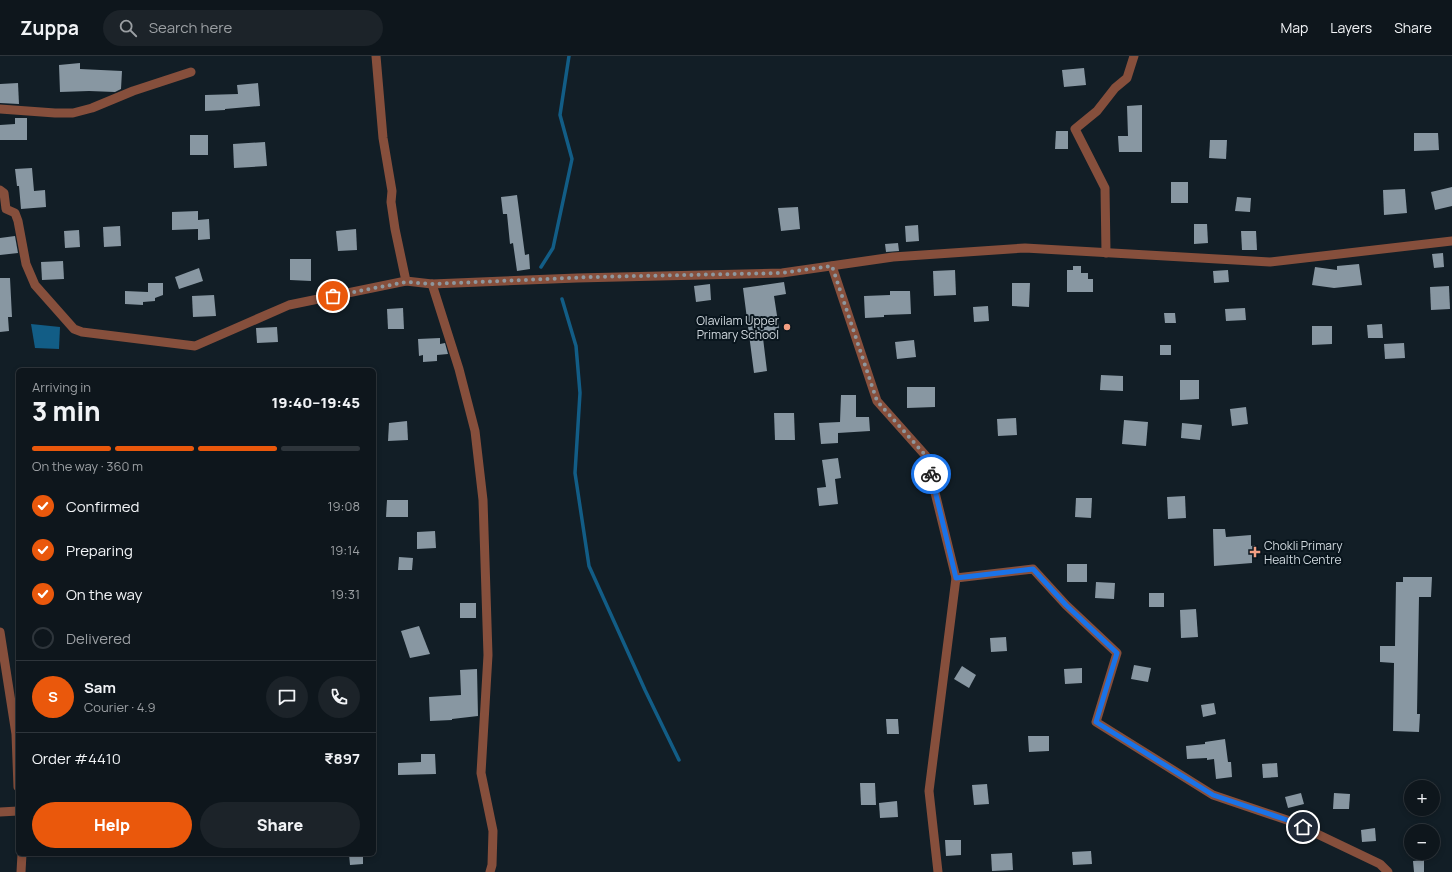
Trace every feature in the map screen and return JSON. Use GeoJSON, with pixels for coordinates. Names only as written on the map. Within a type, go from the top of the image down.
{"type":"FeatureCollection","features":[{"type":"Feature","properties":{"kind":"street"},"geometry":{"type":"LineString","coordinates":[[376,56],[383,138],[392,191],[391,202],[394,229],[406,282]]}},
{"type":"Feature","properties":{"kind":"street"},"geometry":{"type":"LineString","coordinates":[[1106,253],[1105,188],[1075,129],[1097,111],[1115,88],[1126,78],[1134,56]]}},
{"type":"Feature","properties":{"kind":"street"},"geometry":{"type":"LineString","coordinates":[[0,109],[73,113],[92,108],[133,91],[154,86],[192,72]]}},
{"type":"Feature","properties":{"kind":"street"},"geometry":{"type":"LineString","coordinates":[[0,190],[4,193],[6,209],[15,213],[26,264],[35,285],[74,329],[82,332],[194,346],[289,305],[406,282],[432,284],[782,273],[893,257],[1025,248],[1270,262],[1452,241]]}},
{"type":"Feature","properties":{"kind":"street"},"geometry":{"type":"LineString","coordinates":[[832,266],[877,401],[926,456],[956,578],[930,791],[938,872]]}},
{"type":"Feature","properties":{"kind":"street"},"geometry":{"type":"LineString","coordinates":[[432,284],[459,369],[475,432],[483,500],[488,655],[481,773],[493,831],[492,865],[490,872]]}},
{"type":"Feature","properties":{"kind":"street"},"geometry":{"type":"LineString","coordinates":[[956,578],[1033,569],[1066,605],[1117,653],[1096,722],[1213,795],[1290,821],[1380,864],[1388,872]]}},
{"type":"Feature","properties":{"kind":"street"},"geometry":{"type":"LineString","coordinates":[[0,632],[16,734]]}},
{"type":"Feature","properties":{"kind":"street"},"geometry":{"type":"LineString","coordinates":[[0,812],[16,811]]}},
{"type":"Feature","properties":{"kind":"street"},"geometry":{"type":"LineString","coordinates":[[21,872],[22,856]]}},
{"type":"Feature","properties":{"kind":"water"},"geometry":{"type":"Polygon","coordinates":[[[31,324],[60,327],[59,349],[35,348],[31,324]]]}},
{"type":"Feature","properties":{"kind":"building"},"geometry":{"type":"Polygon","coordinates":[[[80,63],[80,69],[122,71],[121,89],[115,92],[60,92],[59,65],[80,63]]]}},
{"type":"Feature","properties":{"kind":"building"},"geometry":{"type":"Polygon","coordinates":[[[1084,68],[1086,85],[1064,87],[1062,70],[1084,68]]]}},
{"type":"Feature","properties":{"kind":"building"},"geometry":{"type":"Polygon","coordinates":[[[18,83],[19,104],[0,103],[0,84],[18,83]]]}},
{"type":"Feature","properties":{"kind":"building"},"geometry":{"type":"Polygon","coordinates":[[[258,83],[260,106],[205,111],[205,95],[238,94],[237,85],[258,83]]]}},
{"type":"Feature","properties":{"kind":"building"},"geometry":{"type":"Polygon","coordinates":[[[1142,105],[1142,152],[1119,152],[1118,136],[1128,136],[1127,106],[1142,105]]]}},
{"type":"Feature","properties":{"kind":"building"},"geometry":{"type":"Polygon","coordinates":[[[15,118],[27,118],[27,140],[0,140],[0,125],[15,124],[15,118]]]}},
{"type":"Feature","properties":{"kind":"building"},"geometry":{"type":"Polygon","coordinates":[[[1056,131],[1068,131],[1068,149],[1055,149],[1056,131]]]}},
{"type":"Feature","properties":{"kind":"building"},"geometry":{"type":"Polygon","coordinates":[[[1414,133],[1438,133],[1439,150],[1414,151],[1414,133]]]}},
{"type":"Feature","properties":{"kind":"building"},"geometry":{"type":"Polygon","coordinates":[[[190,135],[208,135],[208,155],[190,155],[190,135]]]}},
{"type":"Feature","properties":{"kind":"building"},"geometry":{"type":"Polygon","coordinates":[[[1210,140],[1227,140],[1226,159],[1209,158],[1210,140]]]}},
{"type":"Feature","properties":{"kind":"building"},"geometry":{"type":"Polygon","coordinates":[[[265,142],[267,166],[234,168],[233,144],[265,142]]]}},
{"type":"Feature","properties":{"kind":"building"},"geometry":{"type":"Polygon","coordinates":[[[32,168],[34,191],[45,190],[46,207],[21,209],[19,186],[17,186],[15,169],[32,168]]]}},
{"type":"Feature","properties":{"kind":"building"},"geometry":{"type":"Polygon","coordinates":[[[1171,182],[1188,182],[1188,203],[1171,203],[1171,182]]]}},
{"type":"Feature","properties":{"kind":"building"},"geometry":{"type":"Polygon","coordinates":[[[1452,187],[1452,206],[1435,210],[1431,192],[1452,187]]]}},
{"type":"Feature","properties":{"kind":"building"},"geometry":{"type":"Polygon","coordinates":[[[1405,189],[1407,213],[1384,215],[1383,190],[1405,189]]]}},
{"type":"Feature","properties":{"kind":"building"},"geometry":{"type":"Polygon","coordinates":[[[517,195],[525,255],[529,254],[530,269],[517,271],[513,243],[510,244],[507,214],[503,214],[501,197],[517,195]]]}},
{"type":"Feature","properties":{"kind":"building"},"geometry":{"type":"Polygon","coordinates":[[[1237,197],[1251,198],[1250,212],[1235,211],[1237,197]]]}},
{"type":"Feature","properties":{"kind":"building"},"geometry":{"type":"Polygon","coordinates":[[[798,207],[800,229],[781,231],[778,208],[798,207]]]}},
{"type":"Feature","properties":{"kind":"building"},"geometry":{"type":"Polygon","coordinates":[[[198,211],[198,220],[209,219],[210,239],[198,240],[198,229],[172,230],[172,212],[198,211]]]}},
{"type":"Feature","properties":{"kind":"building"},"geometry":{"type":"Polygon","coordinates":[[[1194,224],[1207,224],[1208,243],[1194,244],[1194,224]]]}},
{"type":"Feature","properties":{"kind":"building"},"geometry":{"type":"Polygon","coordinates":[[[918,225],[919,241],[906,242],[905,226],[918,225]]]}},
{"type":"Feature","properties":{"kind":"building"},"geometry":{"type":"Polygon","coordinates":[[[120,226],[121,246],[104,247],[103,227],[120,226]]]}},
{"type":"Feature","properties":{"kind":"building"},"geometry":{"type":"Polygon","coordinates":[[[356,229],[357,250],[338,251],[336,231],[356,229]]]}},
{"type":"Feature","properties":{"kind":"building"},"geometry":{"type":"Polygon","coordinates":[[[79,230],[80,247],[65,248],[64,231],[79,230]]]}},
{"type":"Feature","properties":{"kind":"building"},"geometry":{"type":"Polygon","coordinates":[[[1241,231],[1256,231],[1257,250],[1242,250],[1241,231]]]}},
{"type":"Feature","properties":{"kind":"building"},"geometry":{"type":"Polygon","coordinates":[[[15,236],[18,253],[0,255],[0,238],[15,236]]]}},
{"type":"Feature","properties":{"kind":"building"},"geometry":{"type":"Polygon","coordinates":[[[898,243],[899,251],[886,252],[885,244],[898,243]]]}},
{"type":"Feature","properties":{"kind":"building"},"geometry":{"type":"Polygon","coordinates":[[[1443,253],[1444,267],[1434,268],[1432,254],[1443,253]]]}},
{"type":"Feature","properties":{"kind":"building"},"geometry":{"type":"Polygon","coordinates":[[[290,259],[311,259],[311,281],[290,280],[290,259]]]}},
{"type":"Feature","properties":{"kind":"building"},"geometry":{"type":"Polygon","coordinates":[[[63,261],[64,279],[42,280],[41,262],[63,261]]]}},
{"type":"Feature","properties":{"kind":"building"},"geometry":{"type":"Polygon","coordinates":[[[1359,264],[1362,285],[1334,288],[1312,285],[1315,267],[1337,270],[1337,266],[1359,264]]]}},
{"type":"Feature","properties":{"kind":"building"},"geometry":{"type":"Polygon","coordinates":[[[1073,266],[1081,266],[1081,273],[1088,273],[1088,279],[1093,279],[1093,292],[1067,292],[1067,270],[1073,270],[1073,266]]]}},
{"type":"Feature","properties":{"kind":"building"},"geometry":{"type":"Polygon","coordinates":[[[199,268],[203,281],[179,289],[175,277],[199,268]]]}},
{"type":"Feature","properties":{"kind":"building"},"geometry":{"type":"Polygon","coordinates":[[[955,270],[956,295],[934,296],[933,271],[955,270]]]}},
{"type":"Feature","properties":{"kind":"building"},"geometry":{"type":"Polygon","coordinates":[[[1228,270],[1229,282],[1214,283],[1213,271],[1228,270]]]}},
{"type":"Feature","properties":{"kind":"building"},"geometry":{"type":"Polygon","coordinates":[[[0,278],[10,278],[12,317],[8,317],[9,331],[0,332],[0,278]]]}},
{"type":"Feature","properties":{"kind":"building"},"geometry":{"type":"Polygon","coordinates":[[[784,282],[786,294],[774,296],[780,335],[763,338],[767,371],[754,373],[743,288],[784,282]]]}},
{"type":"Feature","properties":{"kind":"building"},"geometry":{"type":"Polygon","coordinates":[[[148,283],[163,283],[163,295],[155,298],[155,301],[143,302],[143,305],[125,304],[125,291],[148,292],[148,283]]]}},
{"type":"Feature","properties":{"kind":"building"},"geometry":{"type":"Polygon","coordinates":[[[1012,283],[1030,283],[1029,307],[1012,306],[1012,283]]]}},
{"type":"Feature","properties":{"kind":"building"},"geometry":{"type":"Polygon","coordinates":[[[710,284],[711,300],[696,302],[694,286],[710,284]]]}},
{"type":"Feature","properties":{"kind":"building"},"geometry":{"type":"Polygon","coordinates":[[[1449,286],[1450,309],[1431,310],[1430,287],[1449,286]]]}},
{"type":"Feature","properties":{"kind":"building"},"geometry":{"type":"Polygon","coordinates":[[[890,291],[910,291],[911,314],[884,315],[884,317],[865,318],[864,296],[890,295],[890,291]]]}},
{"type":"Feature","properties":{"kind":"building"},"geometry":{"type":"Polygon","coordinates":[[[214,295],[216,316],[193,317],[192,296],[214,295]]]}},
{"type":"Feature","properties":{"kind":"building"},"geometry":{"type":"Polygon","coordinates":[[[988,306],[989,321],[974,322],[973,307],[988,306]]]}},
{"type":"Feature","properties":{"kind":"building"},"geometry":{"type":"Polygon","coordinates":[[[403,308],[404,329],[388,329],[387,309],[403,308]]]}},
{"type":"Feature","properties":{"kind":"building"},"geometry":{"type":"Polygon","coordinates":[[[1245,308],[1246,320],[1226,321],[1225,309],[1245,308]]]}},
{"type":"Feature","properties":{"kind":"building"},"geometry":{"type":"Polygon","coordinates":[[[1164,313],[1175,313],[1176,323],[1165,323],[1164,313]]]}},
{"type":"Feature","properties":{"kind":"building"},"geometry":{"type":"Polygon","coordinates":[[[1382,324],[1383,338],[1368,338],[1367,325],[1382,324]]]}},
{"type":"Feature","properties":{"kind":"building"},"geometry":{"type":"Polygon","coordinates":[[[1312,326],[1332,326],[1332,344],[1312,345],[1312,326]]]}},
{"type":"Feature","properties":{"kind":"building"},"geometry":{"type":"Polygon","coordinates":[[[277,327],[278,342],[257,343],[256,328],[277,327]]]}},
{"type":"Feature","properties":{"kind":"building"},"geometry":{"type":"Polygon","coordinates":[[[440,338],[440,344],[445,343],[448,354],[437,355],[437,361],[423,362],[423,355],[419,356],[418,339],[440,338]]]}},
{"type":"Feature","properties":{"kind":"building"},"geometry":{"type":"Polygon","coordinates":[[[914,340],[916,357],[897,359],[895,342],[914,340]]]}},
{"type":"Feature","properties":{"kind":"building"},"geometry":{"type":"Polygon","coordinates":[[[1404,343],[1405,358],[1385,359],[1384,344],[1404,343]]]}},
{"type":"Feature","properties":{"kind":"building"},"geometry":{"type":"Polygon","coordinates":[[[1160,345],[1171,345],[1171,355],[1160,355],[1160,345]]]}},
{"type":"Feature","properties":{"kind":"building"},"geometry":{"type":"Polygon","coordinates":[[[1101,375],[1123,376],[1123,391],[1100,390],[1101,375]]]}},
{"type":"Feature","properties":{"kind":"building"},"geometry":{"type":"Polygon","coordinates":[[[1180,380],[1199,380],[1199,399],[1180,400],[1180,380]]]}},
{"type":"Feature","properties":{"kind":"building"},"geometry":{"type":"Polygon","coordinates":[[[907,387],[935,387],[935,407],[907,408],[907,387]]]}},
{"type":"Feature","properties":{"kind":"building"},"geometry":{"type":"Polygon","coordinates":[[[841,395],[856,395],[856,417],[869,417],[870,431],[838,433],[838,443],[821,444],[819,423],[840,422],[841,395]]]}},
{"type":"Feature","properties":{"kind":"building"},"geometry":{"type":"Polygon","coordinates":[[[1246,407],[1248,424],[1232,426],[1230,409],[1246,407]]]}},
{"type":"Feature","properties":{"kind":"building"},"geometry":{"type":"Polygon","coordinates":[[[774,413],[794,413],[795,440],[775,440],[774,413]]]}},
{"type":"Feature","properties":{"kind":"building"},"geometry":{"type":"Polygon","coordinates":[[[1016,418],[1017,435],[998,436],[997,419],[1016,418]]]}},
{"type":"Feature","properties":{"kind":"building"},"geometry":{"type":"Polygon","coordinates":[[[1124,420],[1148,422],[1146,446],[1122,444],[1124,420]]]}},
{"type":"Feature","properties":{"kind":"building"},"geometry":{"type":"Polygon","coordinates":[[[407,421],[408,440],[388,441],[389,423],[407,421]]]}},
{"type":"Feature","properties":{"kind":"building"},"geometry":{"type":"Polygon","coordinates":[[[1182,423],[1202,425],[1200,440],[1181,438],[1182,423]]]}},
{"type":"Feature","properties":{"kind":"building"},"geometry":{"type":"Polygon","coordinates":[[[838,458],[841,478],[835,479],[838,504],[819,506],[817,488],[826,487],[822,460],[838,458]]]}},
{"type":"Feature","properties":{"kind":"building"},"geometry":{"type":"Polygon","coordinates":[[[1185,496],[1186,518],[1168,519],[1167,497],[1185,496]]]}},
{"type":"Feature","properties":{"kind":"building"},"geometry":{"type":"Polygon","coordinates":[[[1076,498],[1092,498],[1091,518],[1075,517],[1076,498]]]}},
{"type":"Feature","properties":{"kind":"building"},"geometry":{"type":"Polygon","coordinates":[[[387,500],[408,500],[408,517],[386,517],[387,500]]]}},
{"type":"Feature","properties":{"kind":"building"},"geometry":{"type":"Polygon","coordinates":[[[1213,529],[1225,529],[1226,537],[1251,535],[1251,546],[1255,545],[1255,554],[1252,555],[1252,563],[1214,566],[1213,529]]]}},
{"type":"Feature","properties":{"kind":"building"},"geometry":{"type":"Polygon","coordinates":[[[435,531],[436,548],[417,549],[417,532],[435,531]]]}},
{"type":"Feature","properties":{"kind":"building"},"geometry":{"type":"Polygon","coordinates":[[[399,557],[413,558],[412,570],[398,570],[399,557]]]}},
{"type":"Feature","properties":{"kind":"building"},"geometry":{"type":"Polygon","coordinates":[[[1067,564],[1087,564],[1087,582],[1067,582],[1067,564]]]}},
{"type":"Feature","properties":{"kind":"building"},"geometry":{"type":"Polygon","coordinates":[[[1403,577],[1432,577],[1431,597],[1419,597],[1417,714],[1420,714],[1419,732],[1393,731],[1394,663],[1380,662],[1380,646],[1395,646],[1396,582],[1403,582],[1403,577]]]}},
{"type":"Feature","properties":{"kind":"building"},"geometry":{"type":"Polygon","coordinates":[[[1096,582],[1115,583],[1114,599],[1095,598],[1096,582]]]}},
{"type":"Feature","properties":{"kind":"building"},"geometry":{"type":"Polygon","coordinates":[[[1149,593],[1164,593],[1164,607],[1149,607],[1149,593]]]}},
{"type":"Feature","properties":{"kind":"building"},"geometry":{"type":"Polygon","coordinates":[[[460,603],[476,603],[476,618],[460,618],[460,603]]]}},
{"type":"Feature","properties":{"kind":"building"},"geometry":{"type":"Polygon","coordinates":[[[1196,609],[1198,637],[1181,638],[1180,610],[1196,609]]]}},
{"type":"Feature","properties":{"kind":"building"},"geometry":{"type":"Polygon","coordinates":[[[419,626],[430,654],[410,658],[401,631],[419,626]]]}},
{"type":"Feature","properties":{"kind":"building"},"geometry":{"type":"Polygon","coordinates":[[[1006,637],[1007,651],[991,652],[990,638],[1006,637]]]}},
{"type":"Feature","properties":{"kind":"building"},"geometry":{"type":"Polygon","coordinates":[[[1134,665],[1151,668],[1148,682],[1131,679],[1134,665]]]}},
{"type":"Feature","properties":{"kind":"building"},"geometry":{"type":"Polygon","coordinates":[[[962,666],[976,675],[969,688],[954,679],[962,666]]]}},
{"type":"Feature","properties":{"kind":"building"},"geometry":{"type":"Polygon","coordinates":[[[1082,668],[1082,683],[1065,684],[1064,669],[1082,668]]]}},
{"type":"Feature","properties":{"kind":"building"},"geometry":{"type":"Polygon","coordinates":[[[477,669],[478,716],[452,720],[430,721],[429,697],[461,695],[460,670],[477,669]]]}},
{"type":"Feature","properties":{"kind":"building"},"geometry":{"type":"Polygon","coordinates":[[[1214,703],[1216,714],[1203,717],[1201,705],[1214,703]]]}},
{"type":"Feature","properties":{"kind":"building"},"geometry":{"type":"Polygon","coordinates":[[[886,719],[898,719],[899,734],[887,734],[886,719]]]}},
{"type":"Feature","properties":{"kind":"building"},"geometry":{"type":"Polygon","coordinates":[[[1028,736],[1049,736],[1049,751],[1029,752],[1028,736]]]}},
{"type":"Feature","properties":{"kind":"building"},"geometry":{"type":"Polygon","coordinates":[[[1225,739],[1228,762],[1231,762],[1232,777],[1216,779],[1214,759],[1187,759],[1186,746],[1205,744],[1205,742],[1225,739]]]}},
{"type":"Feature","properties":{"kind":"building"},"geometry":{"type":"Polygon","coordinates":[[[421,754],[435,754],[436,774],[398,775],[398,763],[421,762],[421,754]]]}},
{"type":"Feature","properties":{"kind":"building"},"geometry":{"type":"Polygon","coordinates":[[[1277,763],[1278,777],[1263,778],[1262,764],[1277,763]]]}},
{"type":"Feature","properties":{"kind":"building"},"geometry":{"type":"Polygon","coordinates":[[[860,783],[875,783],[876,805],[861,805],[860,783]]]}},
{"type":"Feature","properties":{"kind":"building"},"geometry":{"type":"Polygon","coordinates":[[[987,784],[989,804],[974,805],[972,785],[987,784]]]}},
{"type":"Feature","properties":{"kind":"building"},"geometry":{"type":"Polygon","coordinates":[[[1301,793],[1304,804],[1288,808],[1285,797],[1301,793]]]}},
{"type":"Feature","properties":{"kind":"building"},"geometry":{"type":"Polygon","coordinates":[[[1334,793],[1350,794],[1349,809],[1333,809],[1334,793]]]}},
{"type":"Feature","properties":{"kind":"building"},"geometry":{"type":"Polygon","coordinates":[[[897,801],[898,817],[880,818],[879,803],[897,801]]]}},
{"type":"Feature","properties":{"kind":"building"},"geometry":{"type":"Polygon","coordinates":[[[1375,828],[1376,841],[1362,842],[1361,830],[1375,828]]]}},
{"type":"Feature","properties":{"kind":"building"},"geometry":{"type":"Polygon","coordinates":[[[945,840],[961,840],[961,855],[946,856],[945,840]]]}},
{"type":"Feature","properties":{"kind":"building"},"geometry":{"type":"Polygon","coordinates":[[[1091,851],[1092,864],[1073,865],[1072,852],[1091,851]]]}},
{"type":"Feature","properties":{"kind":"building"},"geometry":{"type":"Polygon","coordinates":[[[1012,853],[1013,870],[992,871],[991,854],[1012,853]]]}},
{"type":"Feature","properties":{"kind":"building"},"geometry":{"type":"Polygon","coordinates":[[[349,856],[363,856],[363,864],[350,865],[349,856]]]}},
{"type":"Feature","properties":{"kind":"building"},"geometry":{"type":"Polygon","coordinates":[[[1424,860],[1424,872],[1414,872],[1413,861],[1424,860]]]}},
{"type":"Feature","properties":{"kind":"waterway"},"geometry":{"type":"LineString","coordinates":[[541,267],[553,248],[572,159],[560,115],[569,56]]}},
{"type":"Feature","properties":{"kind":"waterway"},"geometry":{"type":"LineString","coordinates":[[562,299],[576,346],[580,393],[575,473],[589,566],[645,690],[679,760]]}},
{"type":"Feature","properties":{"kind":"way so far"},"geometry":{"type":"LineString","coordinates":[[333,296],[406,282],[432,284],[592,277],[782,273],[832,266],[877,401],[926,456],[931,474]]}},
{"type":"Feature","properties":{"kind":"place","name":"Olavilam Upper Primary School"},"geometry":{"type":"Point","coordinates":[787,327]}},
{"type":"Feature","properties":{"kind":"place","name":"Chokli Primary Health Centre"},"geometry":{"type":"Point","coordinates":[1255,552]}},
{"type":"Feature","properties":{"kind":"route"},"geometry":{"type":"LineString","coordinates":[[931,474],[956,578],[1033,569],[1066,605],[1117,653],[1096,722],[1213,795],[1290,821],[1303,827]]}}]}
